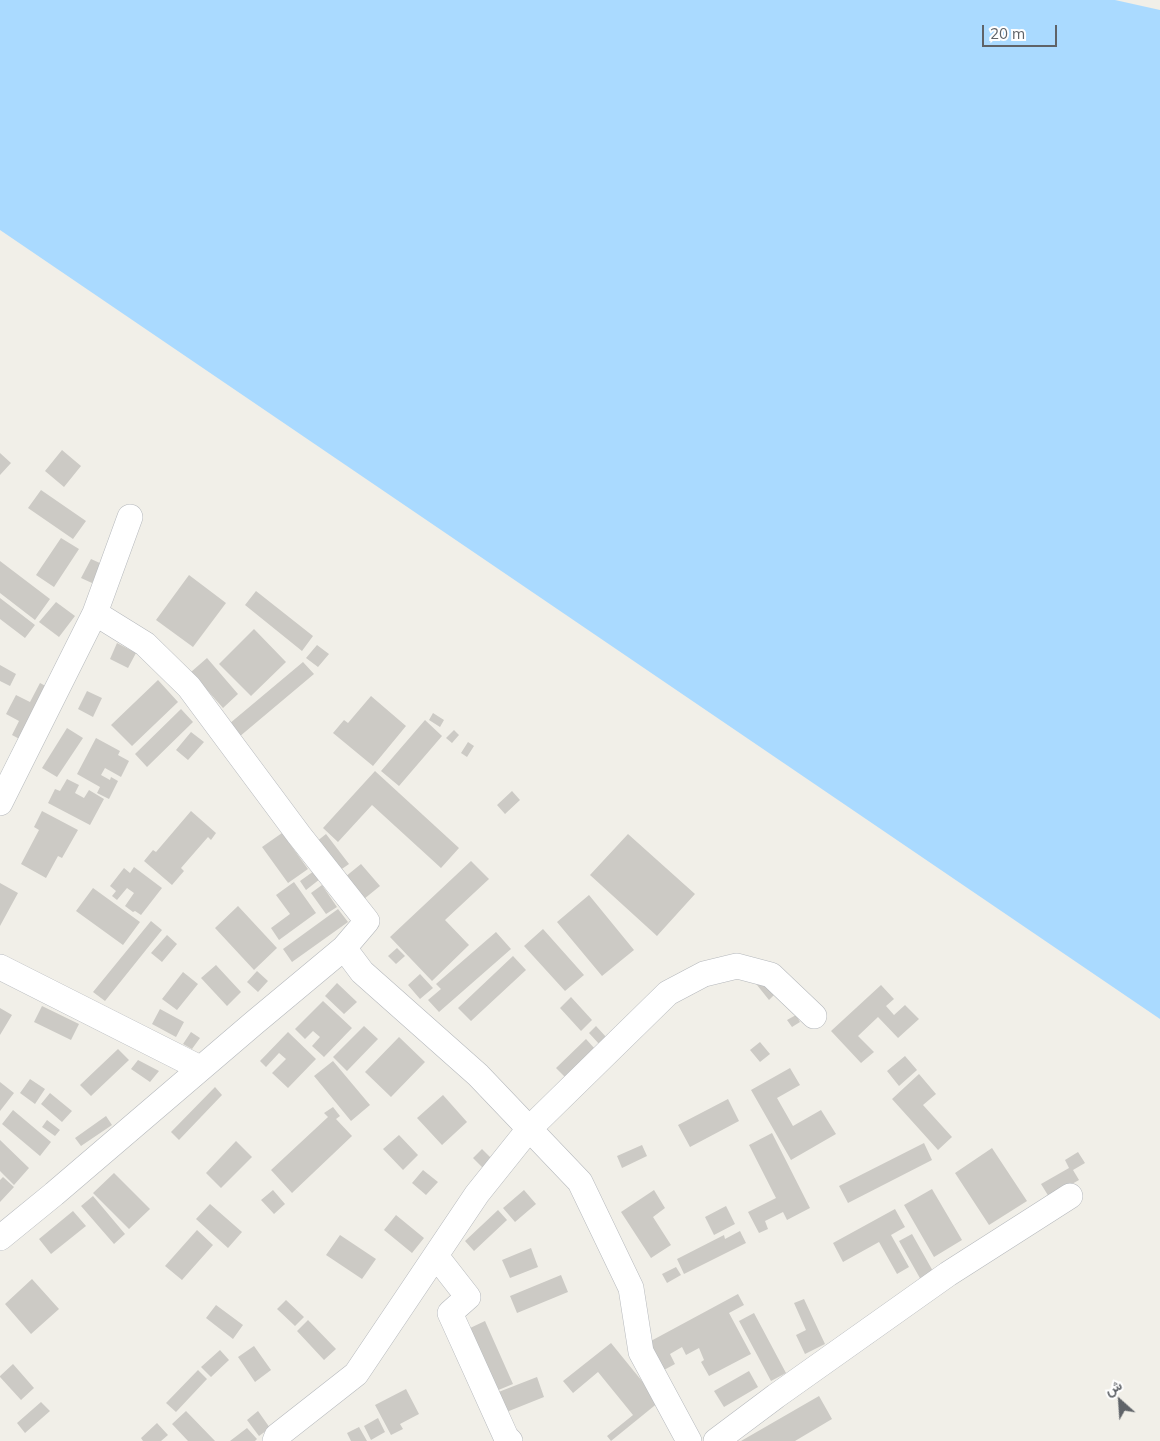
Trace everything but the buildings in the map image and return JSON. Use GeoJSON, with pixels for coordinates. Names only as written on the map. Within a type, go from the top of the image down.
{"type":"FeatureCollection","features":[{"type":"Feature","properties":{"kind":"street"},"geometry":{"type":"LineString","coordinates":[[0,803],[95,613],[130,517]]}},
{"type":"Feature","properties":{"kind":"street"},"geometry":{"type":"LineString","coordinates":[[0,1238],[344,948],[367,921],[299,835],[189,687],[145,644],[95,613]]}},
{"type":"Feature","properties":{"kind":"street"},"geometry":{"type":"LineString","coordinates":[[344,948],[362,972],[478,1075],[580,1182],[631,1288],[641,1352],[688,1441]]}},
{"type":"Feature","properties":{"kind":"street"},"geometry":{"type":"LineString","coordinates":[[275,1441],[277,1436],[356,1374],[477,1194],[530,1129],[668,993],[704,974],[737,966],[772,975],[814,1016]]}},
{"type":"Feature","properties":{"kind":"street"},"geometry":{"type":"LineString","coordinates":[[0,967],[200,1068]]}},
{"type":"Feature","properties":{"kind":"street"},"geometry":{"type":"LineString","coordinates":[[716,1441],[948,1274],[1070,1196]]}},
{"type":"Feature","properties":{"kind":"street"},"geometry":{"type":"LineString","coordinates":[[436,1256],[468,1297],[450,1313],[506,1437],[510,1441]]}},
{"type":"Feature","properties":{"kind":"water"},"geometry":{"type":"Polygon","coordinates":[[[0,0],[1115,0],[1160,10],[1160,1019],[0,230],[0,0]]]}}]}
